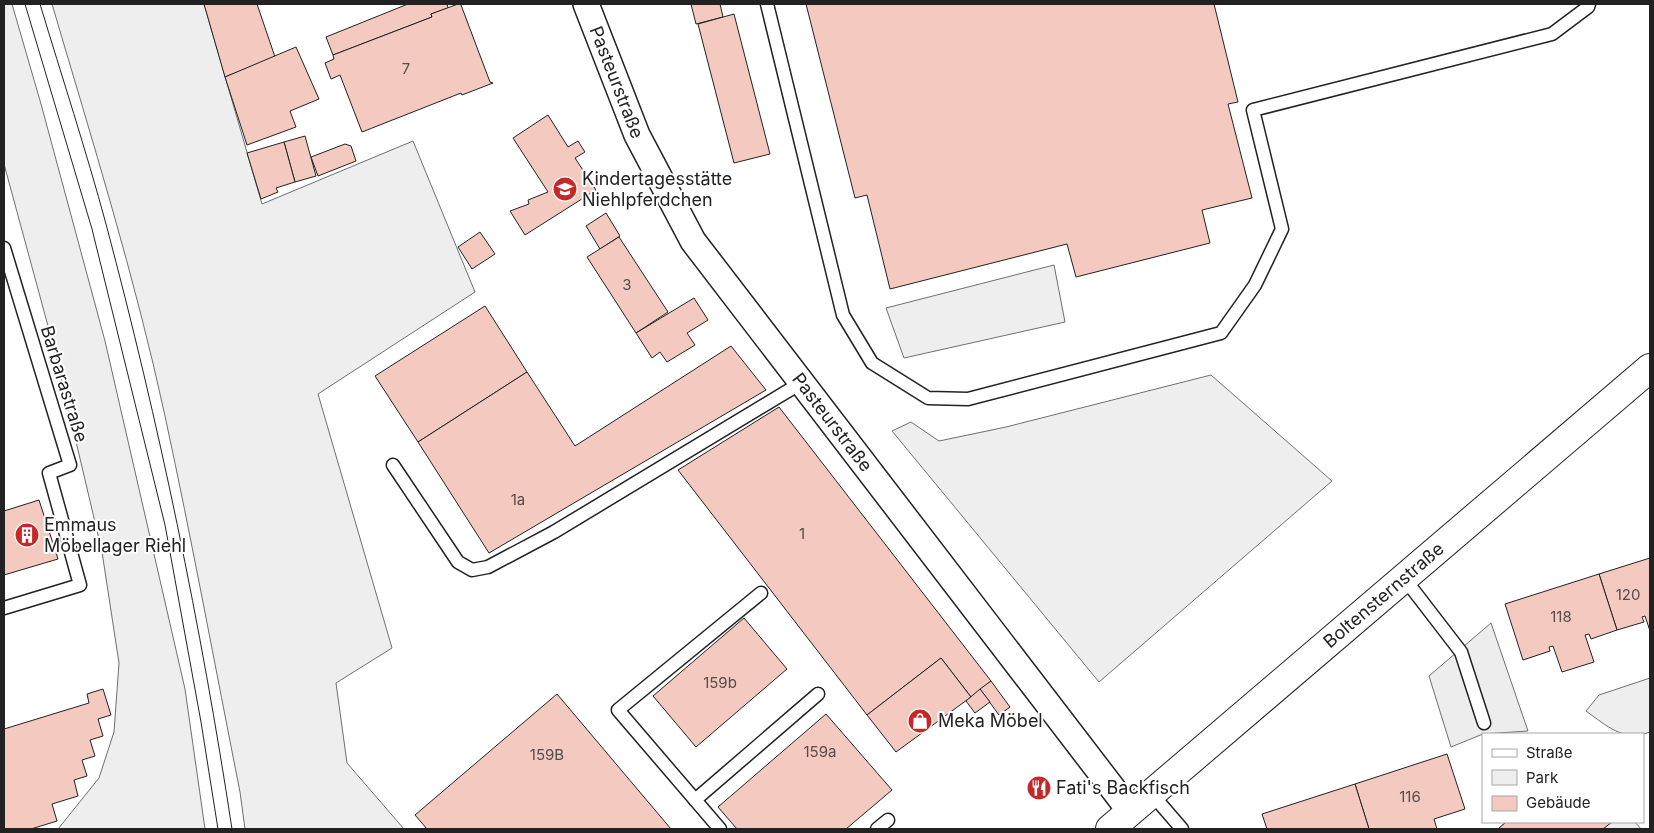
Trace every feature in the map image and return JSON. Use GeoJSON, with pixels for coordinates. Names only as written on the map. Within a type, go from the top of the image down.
{"type":"FeatureCollection","features":[{"type":"Feature","properties":{"kind":"main road","name":"Boltensternstraße"},"geometry":{"type":"LineString","coordinates":[[1115,823],[1404,578],[1647,378]]}},
{"type":"Feature","properties":{"kind":"street","name":"Pasteurstraße"},"geometry":{"type":"LineString","coordinates":[[586,4],[637,135],[692,241],[801,383],[1115,823]]}},
{"type":"Feature","properties":{"kind":"lane"},"geometry":{"type":"LineString","coordinates":[[766,4],[843,315],[872,363],[928,398],[968,398],[1221,333],[1255,285],[1282,229],[1253,110],[1552,34],[1588,7],[1589,4]]}},
{"type":"Feature","properties":{"kind":"lane","name":"Barbarastraße"},"geometry":{"type":"LineString","coordinates":[[4,248],[70,465],[49,472],[80,585],[4,608]]}},
{"type":"Feature","properties":{"kind":"lane"},"geometry":{"type":"LineString","coordinates":[[392,465],[458,562],[472,570],[488,567],[554,532],[801,383]]}},
{"type":"Feature","properties":{"kind":"lane"},"geometry":{"type":"LineString","coordinates":[[1404,578],[1461,652],[1484,723]]}},
{"type":"Feature","properties":{"kind":"lane"},"geometry":{"type":"LineString","coordinates":[[720,829],[618,710],[761,593]]}},
{"type":"Feature","properties":{"kind":"lane"},"geometry":{"type":"LineString","coordinates":[[695,800],[818,694]]}},
{"type":"Feature","properties":{"kind":"lane"},"geometry":{"type":"LineString","coordinates":[[1150,793],[1182,829]]}},
{"type":"Feature","properties":{"kind":"lane"},"geometry":{"type":"LineString","coordinates":[[877,829],[888,820]]}},
{"type":"Feature","properties":{"kind":"green space"},"geometry":{"type":"Polygon","coordinates":[[[4,4],[12,4],[105,341],[185,689],[205,829],[58,829],[99,778],[114,732],[119,663],[102,552],[54,348],[4,164],[4,4]]]}},
{"type":"Feature","properties":{"kind":"green space"},"geometry":{"type":"Polygon","coordinates":[[[52,4],[204,4],[262,204],[413,141],[475,292],[318,394],[392,648],[336,683],[347,763],[404,829],[245,829],[240,792],[194,557],[153,364],[112,209],[52,4]]]}},
{"type":"Feature","properties":{"kind":"green space"},"geometry":{"type":"Polygon","coordinates":[[[1054,265],[1065,322],[904,358],[886,308],[1054,265]]]}},
{"type":"Feature","properties":{"kind":"green space"},"geometry":{"type":"Polygon","coordinates":[[[1211,375],[1332,481],[1099,682],[892,431],[911,422],[939,441],[1006,427],[1211,375]]]}},
{"type":"Feature","properties":{"kind":"green space"},"geometry":{"type":"Polygon","coordinates":[[[1650,678],[1650,732],[1644,734],[1621,733],[1608,727],[1586,711],[1599,695],[1650,678]]]}},
{"type":"Feature","properties":{"kind":"shaded area"},"geometry":{"type":"Polygon","coordinates":[[[1491,623],[1528,731],[1482,733],[1451,747],[1429,676],[1491,623]]]}},
{"type":"Feature","properties":{"kind":"shaded area"},"geometry":{"type":"Polygon","coordinates":[[[1505,823],[1636,823],[1641,829],[1498,829],[1505,823]]]}},
{"type":"Feature","properties":{"kind":"building"},"geometry":{"type":"Polygon","coordinates":[[[204,4],[257,4],[275,57],[225,77],[204,4]]]}},
{"type":"Feature","properties":{"kind":"building"},"geometry":{"type":"Polygon","coordinates":[[[408,4],[447,4],[448,8],[431,14],[432,17],[333,55],[326,37],[408,4]]]}},
{"type":"Feature","properties":{"kind":"building"},"geometry":{"type":"Polygon","coordinates":[[[463,4],[461,5],[490,82],[493,83],[462,95],[461,93],[362,132],[340,75],[331,79],[325,63],[334,59],[333,55],[432,17],[431,14],[463,4]]]}},
{"type":"Feature","properties":{"kind":"building"},"geometry":{"type":"Polygon","coordinates":[[[691,4],[720,4],[723,17],[696,24],[691,4]]]}},
{"type":"Feature","properties":{"kind":"building"},"geometry":{"type":"Polygon","coordinates":[[[806,4],[1214,4],[1238,102],[1228,104],[1252,198],[1202,210],[1210,243],[1076,277],[1067,244],[890,289],[867,195],[855,198],[806,4]]]}},
{"type":"Feature","properties":{"kind":"building"},"geometry":{"type":"Polygon","coordinates":[[[734,14],[770,154],[734,163],[698,24],[734,14]]]}},
{"type":"Feature","properties":{"kind":"building"},"geometry":{"type":"Polygon","coordinates":[[[296,47],[319,99],[290,111],[296,127],[247,145],[225,77],[296,47]]]}},
{"type":"Feature","properties":{"kind":"building"},"geometry":{"type":"Polygon","coordinates":[[[548,115],[568,147],[578,141],[585,152],[575,158],[596,190],[525,235],[510,211],[529,204],[528,200],[548,192],[513,138],[548,115]]]}},
{"type":"Feature","properties":{"kind":"building"},"geometry":{"type":"Polygon","coordinates":[[[305,136],[316,176],[295,182],[284,142],[305,136]]]}},
{"type":"Feature","properties":{"kind":"building"},"geometry":{"type":"Polygon","coordinates":[[[284,142],[295,182],[276,188],[278,192],[261,199],[247,153],[284,142]]]}},
{"type":"Feature","properties":{"kind":"building"},"geometry":{"type":"Polygon","coordinates":[[[345,144],[351,146],[356,161],[318,176],[311,157],[345,144]]]}},
{"type":"Feature","properties":{"kind":"building"},"geometry":{"type":"Polygon","coordinates":[[[606,213],[620,236],[600,249],[586,226],[606,213]]]}},
{"type":"Feature","properties":{"kind":"building"},"geometry":{"type":"Polygon","coordinates":[[[480,232],[495,254],[472,269],[458,247],[480,232]]]}},
{"type":"Feature","properties":{"kind":"building"},"geometry":{"type":"Polygon","coordinates":[[[619,237],[668,312],[636,333],[587,257],[619,237]]]}},
{"type":"Feature","properties":{"kind":"building"},"geometry":{"type":"Polygon","coordinates":[[[694,298],[708,320],[687,333],[695,345],[667,362],[660,352],[652,358],[636,333],[694,298]]]}},
{"type":"Feature","properties":{"kind":"building"},"geometry":{"type":"Polygon","coordinates":[[[485,306],[527,372],[418,442],[375,376],[485,306]]]}},
{"type":"Feature","properties":{"kind":"building"},"geometry":{"type":"Polygon","coordinates":[[[731,346],[766,390],[489,553],[418,442],[527,372],[575,446],[731,346]]]}},
{"type":"Feature","properties":{"kind":"building"},"geometry":{"type":"Polygon","coordinates":[[[779,407],[991,681],[971,697],[941,658],[867,715],[678,470],[779,407]]]}},
{"type":"Feature","properties":{"kind":"building","name":"Emmaus Möbellager Riehl"},"geometry":{"type":"Polygon","coordinates":[[[39,500],[58,559],[4,575],[4,511],[39,500]]]}},
{"type":"Feature","properties":{"kind":"building"},"geometry":{"type":"Polygon","coordinates":[[[1650,558],[1650,631],[1645,616],[1642,617],[1644,622],[1617,630],[1599,574],[1650,558]]]}},
{"type":"Feature","properties":{"kind":"building"},"geometry":{"type":"Polygon","coordinates":[[[1599,574],[1617,630],[1591,639],[1589,634],[1585,635],[1594,662],[1562,672],[1553,646],[1549,647],[1550,651],[1523,660],[1505,604],[1599,574]]]}},
{"type":"Feature","properties":{"kind":"building"},"geometry":{"type":"Polygon","coordinates":[[[744,618],[787,669],[696,747],[653,696],[744,618]]]}},
{"type":"Feature","properties":{"kind":"building"},"geometry":{"type":"Polygon","coordinates":[[[941,658],[971,697],[896,752],[867,715],[941,658]]]}},
{"type":"Feature","properties":{"kind":"building"},"geometry":{"type":"Polygon","coordinates":[[[991,681],[1010,707],[999,715],[980,689],[991,681]]]}},
{"type":"Feature","properties":{"kind":"building"},"geometry":{"type":"Polygon","coordinates":[[[103,689],[111,715],[98,719],[103,736],[90,740],[95,756],[82,760],[87,776],[74,780],[78,796],[52,804],[57,821],[31,829],[4,829],[4,729],[89,703],[87,694],[103,689]]]}},
{"type":"Feature","properties":{"kind":"building"},"geometry":{"type":"Polygon","coordinates":[[[980,689],[990,702],[975,713],[966,701],[980,689]]]}},
{"type":"Feature","properties":{"kind":"building"},"geometry":{"type":"Polygon","coordinates":[[[557,694],[671,829],[427,829],[415,815],[557,694]]]}},
{"type":"Feature","properties":{"kind":"building"},"geometry":{"type":"Polygon","coordinates":[[[826,714],[892,790],[846,829],[737,829],[718,807],[826,714]]]}},
{"type":"Feature","properties":{"kind":"building"},"geometry":{"type":"Polygon","coordinates":[[[1447,754],[1465,809],[1434,819],[1437,829],[1369,829],[1355,784],[1447,754]]]}},
{"type":"Feature","properties":{"kind":"building"},"geometry":{"type":"Polygon","coordinates":[[[1355,784],[1369,829],[1267,829],[1262,814],[1355,784]]]}},
{"type":"Feature","properties":{"kind":"building"},"geometry":{"type":"Polygon","coordinates":[[[1505,823],[1611,823],[1603,829],[1498,829],[1505,823]]]}},
{"type":"Feature","properties":{"kind":"tram line"},"geometry":{"type":"LineString","coordinates":[[25,4],[92,229],[165,525],[201,722],[218,829]]}},
{"type":"Feature","properties":{"kind":"tram line"},"geometry":{"type":"LineString","coordinates":[[40,4],[98,196],[144,374],[207,676],[232,829]]}},
{"type":"Feature","properties":{"kind":"place","name":"Kindertagesstätte Niehlpferdchen"},"geometry":{"type":"Point","coordinates":[565,189]}},
{"type":"Feature","properties":{"kind":"place","name":"Emmaus Möbellager Riehl"},"geometry":{"type":"Point","coordinates":[27,535]}},
{"type":"Feature","properties":{"kind":"place","name":"Meka Möbel"},"geometry":{"type":"Point","coordinates":[920,721]}},
{"type":"Feature","properties":{"kind":"place","name":"Fati's Backfisch"},"geometry":{"type":"Point","coordinates":[1039,788]}}]}
